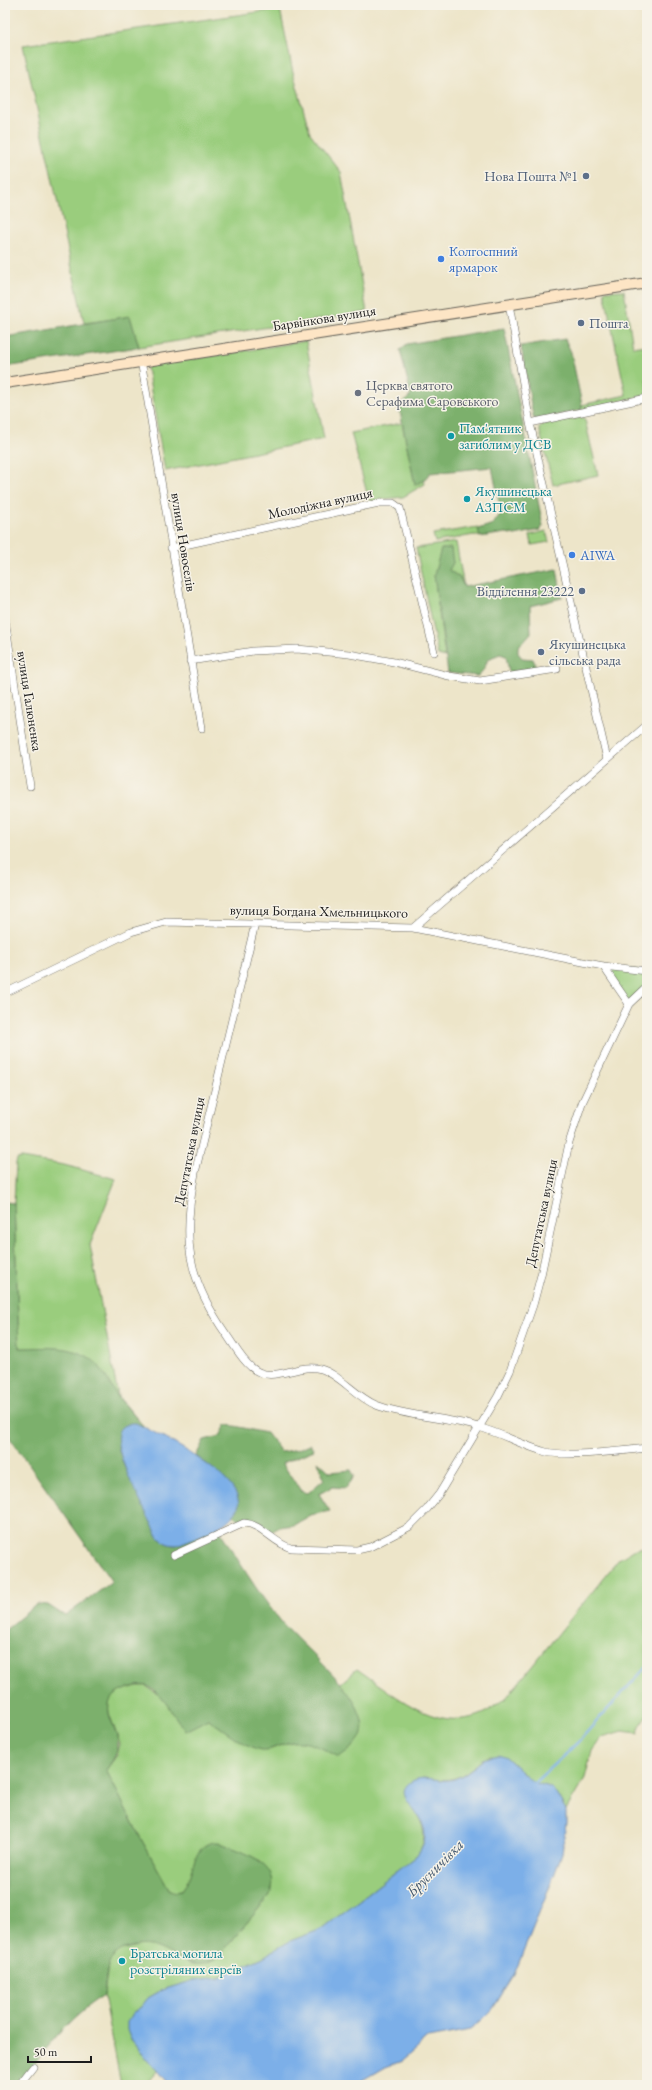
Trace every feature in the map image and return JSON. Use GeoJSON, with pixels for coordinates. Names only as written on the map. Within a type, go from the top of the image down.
{"type":"FeatureCollection","features":[{"type":"Feature","properties":{"kind":"street","name":"Барвінкова вулиця"},"geometry":{"type":"LineString","coordinates":[[5,383],[141,360],[647,282]]}},
{"type":"Feature","properties":{"kind":"street"},"geometry":{"type":"LineString","coordinates":[[509,304],[530,423],[607,759]]}},
{"type":"Feature","properties":{"kind":"street","name":"вулиця Новоселів"},"geometry":{"type":"LineString","coordinates":[[141,360],[202,728]]}},
{"type":"Feature","properties":{"kind":"street"},"geometry":{"type":"LineString","coordinates":[[530,423],[647,398]]}},
{"type":"Feature","properties":{"kind":"street","name":"Молодіжна вулиця"},"geometry":{"type":"LineString","coordinates":[[171,548],[378,503],[393,503],[400,508],[434,652]]}},
{"type":"Feature","properties":{"kind":"street","name":"вулиця Галюненка"},"geometry":{"type":"LineString","coordinates":[[5,619],[30,786]]}},
{"type":"Feature","properties":{"kind":"street"},"geometry":{"type":"LineString","coordinates":[[190,661],[266,650],[297,649],[342,653],[394,662],[449,676],[480,681],[557,669]]}},
{"type":"Feature","properties":{"kind":"street","name":"вулиця Богдана Хмельницького"},"geometry":{"type":"LineString","coordinates":[[5,993],[142,927],[166,922],[413,928],[647,726]]}},
{"type":"Feature","properties":{"kind":"street","name":"Депутатська вулиця"},"geometry":{"type":"LineString","coordinates":[[255,924],[190,1196],[189,1228],[192,1264],[202,1296],[246,1362],[260,1373],[271,1375],[303,1368],[319,1368],[362,1397],[379,1406],[479,1427]]}},
{"type":"Feature","properties":{"kind":"street"},"geometry":{"type":"LineString","coordinates":[[413,928],[603,966],[647,971]]}},
{"type":"Feature","properties":{"kind":"street"},"geometry":{"type":"LineString","coordinates":[[603,966],[629,1004],[647,987]]}},
{"type":"Feature","properties":{"kind":"street","name":"Депутатська вулиця"},"geometry":{"type":"LineString","coordinates":[[174,1555],[244,1523],[257,1527],[282,1545],[290,1548],[357,1550],[380,1543],[409,1527],[427,1509],[438,1494],[503,1386],[533,1305],[547,1252],[569,1143],[582,1103],[629,1004]]}},
{"type":"Feature","properties":{"kind":"street"},"geometry":{"type":"LineString","coordinates":[[479,1427],[531,1447],[554,1454],[645,1448]]}},
{"type":"Feature","properties":{"kind":"street"},"geometry":{"type":"LineString","coordinates":[[19,2085],[33,2067]]}},
{"type":"Feature","properties":{"kind":"green space"},"geometry":{"type":"Polygon","coordinates":[[[280,9],[293,72],[310,133],[341,172],[367,312],[139,347],[130,317],[84,323],[23,45],[280,9]]]}},
{"type":"Feature","properties":{"kind":"green space"},"geometry":{"type":"Polygon","coordinates":[[[624,290],[633,347],[647,345],[647,395],[581,410],[582,405],[626,395],[604,291],[624,290]]]}},
{"type":"Feature","properties":{"kind":"green space"},"geometry":{"type":"Polygon","coordinates":[[[130,316],[139,347],[5,367],[5,337],[130,316]]]}},
{"type":"Feature","properties":{"kind":"green space"},"geometry":{"type":"Polygon","coordinates":[[[504,328],[543,526],[540,530],[515,535],[506,533],[480,537],[478,529],[493,524],[501,513],[492,467],[430,473],[424,480],[415,485],[399,407],[411,395],[400,350],[407,344],[504,328]]]}},
{"type":"Feature","properties":{"kind":"green space"},"geometry":{"type":"Polygon","coordinates":[[[565,339],[571,352],[582,405],[581,410],[536,420],[533,416],[521,346],[565,339]]]}},
{"type":"Feature","properties":{"kind":"green space"},"geometry":{"type":"Polygon","coordinates":[[[306,341],[324,439],[165,471],[147,368],[150,366],[306,341]]]}},
{"type":"Feature","properties":{"kind":"green space"},"geometry":{"type":"Polygon","coordinates":[[[583,417],[598,475],[553,485],[539,428],[543,424],[583,417]]]}},
{"type":"Feature","properties":{"kind":"green space"},"geometry":{"type":"Polygon","coordinates":[[[402,423],[415,484],[424,480],[425,484],[403,497],[369,501],[351,433],[402,423]]]}},
{"type":"Feature","properties":{"kind":"green space"},"geometry":{"type":"Polygon","coordinates":[[[478,527],[480,537],[474,535],[435,542],[433,534],[478,527]]]}},
{"type":"Feature","properties":{"kind":"green space"},"geometry":{"type":"Polygon","coordinates":[[[546,531],[549,542],[532,545],[530,535],[546,531]]]}},
{"type":"Feature","properties":{"kind":"green space"},"geometry":{"type":"Polygon","coordinates":[[[456,542],[464,587],[460,578],[449,570],[434,575],[445,657],[438,655],[416,548],[456,542]]]}},
{"type":"Feature","properties":{"kind":"green space"},"geometry":{"type":"Polygon","coordinates":[[[451,548],[453,563],[449,570],[460,578],[464,587],[557,569],[562,598],[530,606],[531,633],[518,647],[518,653],[522,658],[533,659],[537,668],[509,672],[506,656],[500,654],[488,659],[484,669],[478,676],[448,673],[434,575],[441,549],[451,548]]]}},
{"type":"Feature","properties":{"kind":"green space"},"geometry":{"type":"Polygon","coordinates":[[[603,966],[647,971],[647,987],[629,1004],[603,966]]]}},
{"type":"Feature","properties":{"kind":"green space"},"geometry":{"type":"Polygon","coordinates":[[[21,1158],[64,1165],[116,1179],[90,1245],[118,1396],[145,1428],[136,1426],[19,1348],[14,1203],[16,1163],[17,1159],[21,1158]]]}},
{"type":"Feature","properties":{"kind":"green space"},"geometry":{"type":"Polygon","coordinates":[[[5,1202],[14,1203],[19,1348],[52,1348],[71,1350],[90,1358],[96,1363],[119,1398],[145,1428],[136,1423],[118,1447],[123,1463],[158,1536],[166,1543],[177,1545],[217,1526],[263,1598],[280,1620],[339,1681],[357,1708],[363,1727],[360,1738],[357,1742],[339,1757],[314,1745],[301,1742],[287,1743],[271,1749],[261,1750],[241,1741],[208,1719],[185,1731],[158,1693],[147,1686],[131,1687],[115,1695],[111,1699],[109,1707],[110,1718],[117,1735],[118,1746],[115,1757],[106,1770],[141,1839],[169,1889],[175,1892],[182,1891],[198,1853],[209,1843],[218,1842],[248,1854],[266,1866],[271,1874],[273,1884],[270,1895],[219,1956],[207,1963],[197,1964],[187,1962],[167,1952],[144,1945],[131,1947],[116,1954],[108,1965],[104,1995],[78,2014],[67,2025],[47,2048],[19,2085],[5,2085],[5,1630],[37,1604],[48,1605],[65,1616],[112,1582],[5,1431],[5,1202]]]}},
{"type":"Feature","properties":{"kind":"green space"},"geometry":{"type":"Polygon","coordinates":[[[226,1425],[267,1433],[281,1452],[298,1449],[310,1444],[314,1450],[282,1463],[301,1491],[308,1493],[324,1479],[318,1461],[330,1472],[351,1470],[354,1476],[346,1488],[332,1487],[319,1494],[330,1511],[311,1515],[294,1525],[280,1527],[271,1532],[255,1521],[238,1519],[233,1515],[238,1509],[208,1465],[196,1456],[204,1440],[220,1436],[226,1425]]]}},
{"type":"Feature","properties":{"kind":"green space"},"geometry":{"type":"Polygon","coordinates":[[[647,1547],[647,1716],[640,1726],[638,1733],[622,1731],[602,1737],[592,1751],[585,1778],[566,1810],[556,1793],[550,1787],[534,1783],[506,1757],[490,1755],[465,1773],[453,1778],[422,1778],[414,1809],[424,1832],[424,1838],[423,1844],[416,1856],[322,1929],[290,1941],[263,1957],[220,1977],[195,1980],[162,1990],[148,1998],[141,2007],[132,2013],[130,2038],[157,2071],[145,2085],[121,2085],[104,1995],[108,1964],[112,1956],[118,1951],[144,1944],[155,1946],[190,1964],[212,1962],[219,1956],[270,1895],[261,1861],[218,1842],[182,1891],[175,1892],[169,1889],[141,1839],[106,1770],[117,1755],[120,1744],[109,1713],[108,1705],[111,1698],[117,1692],[137,1686],[146,1686],[160,1696],[208,1719],[252,1747],[271,1749],[287,1743],[298,1741],[333,1687],[341,1683],[357,1669],[411,1706],[429,1714],[448,1719],[467,1718],[487,1712],[507,1697],[619,1559],[637,1548],[647,1547]]]}},
{"type":"Feature","properties":{"kind":"water"},"geometry":{"type":"Polygon","coordinates":[[[131,1423],[136,1423],[181,1447],[217,1472],[230,1485],[238,1498],[237,1510],[232,1517],[210,1532],[177,1545],[166,1543],[162,1540],[158,1536],[132,1485],[121,1456],[118,1443],[119,1430],[131,1423]]]}},
{"type":"Feature","properties":{"kind":"water"},"geometry":{"type":"Polygon","coordinates":[[[499,1754],[506,1757],[534,1783],[550,1787],[556,1793],[566,1810],[566,1824],[562,1853],[555,1873],[514,1975],[492,2010],[470,2030],[428,2038],[402,2061],[383,2068],[354,2085],[169,2085],[130,2038],[127,2030],[127,2022],[132,2013],[141,2007],[148,1998],[162,1990],[195,1980],[220,1977],[263,1957],[290,1941],[322,1929],[416,1856],[423,1844],[425,1833],[417,1814],[406,1799],[404,1792],[407,1785],[412,1781],[424,1778],[448,1780],[460,1777],[486,1758],[499,1754]]]}},
{"type":"Feature","properties":{"kind":"waterway","name":"Брусничівка"},"geometry":{"type":"LineString","coordinates":[[532,1785],[577,1743],[647,1666]]}},
{"type":"Feature","properties":{"kind":"place","name":"Нова Пошта №1"},"geometry":{"type":"Point","coordinates":[586,176]}},
{"type":"Feature","properties":{"kind":"place","name":"Колгоспний ярмарок"},"geometry":{"type":"Point","coordinates":[441,259]}},
{"type":"Feature","properties":{"kind":"place","name":"Пошта"},"geometry":{"type":"Point","coordinates":[581,323]}},
{"type":"Feature","properties":{"kind":"place","name":"Церква святого Серафима Саровського"},"geometry":{"type":"Point","coordinates":[358,393]}},
{"type":"Feature","properties":{"kind":"place","name":"Пам'ятник загиблим у ДСВ"},"geometry":{"type":"Point","coordinates":[451,436]}},
{"type":"Feature","properties":{"kind":"place","name":"Якушинецька АЗПСМ"},"geometry":{"type":"Point","coordinates":[467,499]}},
{"type":"Feature","properties":{"kind":"place","name":"AIWA"},"geometry":{"type":"Point","coordinates":[572,555]}},
{"type":"Feature","properties":{"kind":"place","name":"Відділення 23222"},"geometry":{"type":"Point","coordinates":[582,591]}},
{"type":"Feature","properties":{"kind":"place","name":"Якушинецька сільська рада"},"geometry":{"type":"Point","coordinates":[541,652]}},
{"type":"Feature","properties":{"kind":"place","name":"Братська могила розстріляних євреїв"},"geometry":{"type":"Point","coordinates":[122,1961]}}]}
